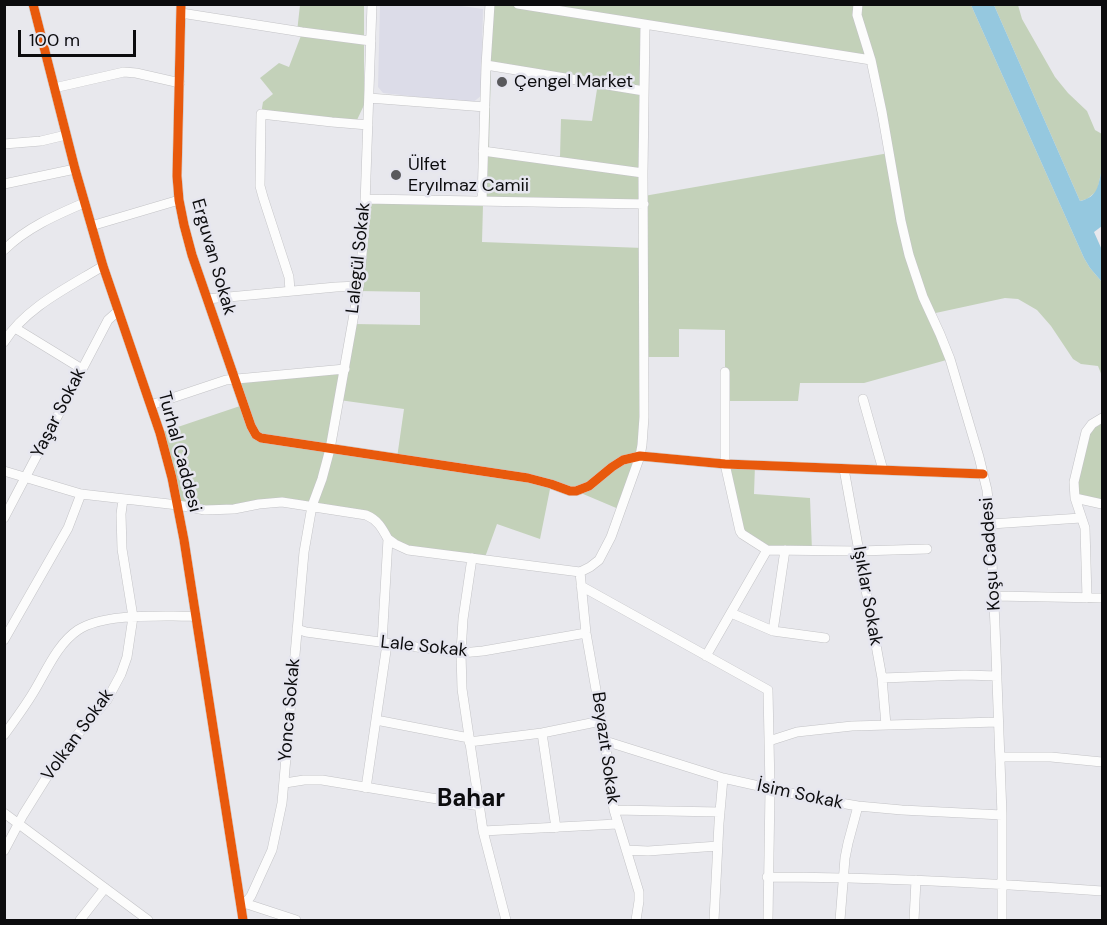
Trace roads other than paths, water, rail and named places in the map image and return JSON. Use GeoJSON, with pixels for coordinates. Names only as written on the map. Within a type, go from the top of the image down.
{"type":"FeatureCollection","features":[{"type":"Feature","properties":{"kind":"street"},"geometry":{"type":"LineString","coordinates":[[33,5],[43,4]]}},
{"type":"Feature","properties":{"kind":"street","name":"Lalegül Sokak"},"geometry":{"type":"LineString","coordinates":[[312,506],[330,448],[363,260],[372,4]]}},
{"type":"Feature","properties":{"kind":"street"},"geometry":{"type":"LineString","coordinates":[[482,201],[490,4]]}},
{"type":"Feature","properties":{"kind":"street"},"geometry":{"type":"LineString","coordinates":[[518,4],[871,60]]}},
{"type":"Feature","properties":{"kind":"street"},"geometry":{"type":"LineString","coordinates":[[846,4],[858,6]]}},
{"type":"Feature","properties":{"kind":"street","name":"Turhal Caddesi"},"geometry":{"type":"LineString","coordinates":[[33,5],[84,203],[151,405],[178,505],[243,921]]}},
{"type":"Feature","properties":{"kind":"street","name":"Koşu Caddesi"},"geometry":{"type":"LineString","coordinates":[[858,6],[857,15],[871,60],[882,112],[900,221],[923,297],[950,359],[983,474],[991,524],[1002,815],[1002,921]]}},
{"type":"Feature","properties":{"kind":"street"},"geometry":{"type":"LineString","coordinates":[[181,9],[302,32],[371,41]]}},
{"type":"Feature","properties":{"kind":"street","name":"Erguvan Sokak"},"geometry":{"type":"LineString","coordinates":[[181,9],[177,176],[179,200],[188,241],[234,379],[256,435],[261,438],[330,448]]}},
{"type":"Feature","properties":{"kind":"street"},"geometry":{"type":"LineString","coordinates":[[4,471],[81,494],[196,509],[213,510],[289,502],[366,515],[381,525],[388,539],[394,544],[408,550],[580,572],[595,564],[611,537],[640,456],[644,417],[645,25]]}},
{"type":"Feature","properties":{"kind":"street"},"geometry":{"type":"LineString","coordinates":[[486,65],[644,91]]}},
{"type":"Feature","properties":{"kind":"street"},"geometry":{"type":"LineString","coordinates":[[54,88],[124,72],[180,83]]}},
{"type":"Feature","properties":{"kind":"street"},"geometry":{"type":"LineString","coordinates":[[369,98],[485,107]]}},
{"type":"Feature","properties":{"kind":"street"},"geometry":{"type":"LineString","coordinates":[[290,291],[289,277],[260,186],[261,114],[368,125]]}},
{"type":"Feature","properties":{"kind":"street"},"geometry":{"type":"LineString","coordinates":[[4,144],[40,141],[66,135]]}},
{"type":"Feature","properties":{"kind":"street"},"geometry":{"type":"LineString","coordinates":[[483,151],[643,173]]}},
{"type":"Feature","properties":{"kind":"street"},"geometry":{"type":"LineString","coordinates":[[4,184],[75,169]]}},
{"type":"Feature","properties":{"kind":"street"},"geometry":{"type":"LineString","coordinates":[[365,198],[644,204]]}},
{"type":"Feature","properties":{"kind":"street"},"geometry":{"type":"LineString","coordinates":[[91,226],[179,200]]}},
{"type":"Feature","properties":{"kind":"street"},"geometry":{"type":"LineString","coordinates":[[4,250],[37,225],[84,203]]}},
{"type":"Feature","properties":{"kind":"street"},"geometry":{"type":"LineString","coordinates":[[4,342],[10,329],[38,307],[103,266]]}},
{"type":"Feature","properties":{"kind":"street"},"geometry":{"type":"LineString","coordinates":[[207,299],[359,286]]}},
{"type":"Feature","properties":{"kind":"street","name":"Yaşar Sokak"},"geometry":{"type":"LineString","coordinates":[[4,518],[108,320],[118,311]]}},
{"type":"Feature","properties":{"kind":"street"},"geometry":{"type":"LineString","coordinates":[[10,329],[82,369]]}},
{"type":"Feature","properties":{"kind":"street"},"geometry":{"type":"LineString","coordinates":[[151,405],[226,380],[345,369]]}},
{"type":"Feature","properties":{"kind":"street"},"geometry":{"type":"LineString","coordinates":[[725,372],[725,464],[742,534],[767,550],[927,549]]}},
{"type":"Feature","properties":{"kind":"street"},"geometry":{"type":"LineString","coordinates":[[863,399],[883,470]]}},
{"type":"Feature","properties":{"kind":"street"},"geometry":{"type":"LineString","coordinates":[[1087,598],[1085,528],[1075,498],[1074,482],[1084,436],[1089,426],[1102,418]]}},
{"type":"Feature","properties":{"kind":"street"},"geometry":{"type":"LineString","coordinates":[[330,448],[528,478],[570,491],[589,486],[623,460],[640,456],[725,464],[983,474]]}},
{"type":"Feature","properties":{"kind":"street","name":"Işıklar Sokak"},"geometry":{"type":"LineString","coordinates":[[844,469],[882,678],[886,724]]}},
{"type":"Feature","properties":{"kind":"street"},"geometry":{"type":"LineString","coordinates":[[4,640],[68,528],[81,494]]}},
{"type":"Feature","properties":{"kind":"street"},"geometry":{"type":"LineString","coordinates":[[1075,498],[1102,504]]}},
{"type":"Feature","properties":{"kind":"street","name":"Volkan Sokak"},"geometry":{"type":"LineString","coordinates":[[4,851],[48,775],[78,734],[102,707],[121,674],[127,657],[133,617],[122,549],[123,499]]}},
{"type":"Feature","properties":{"kind":"street","name":"Yonca Sokak"},"geometry":{"type":"LineString","coordinates":[[242,903],[251,896],[272,849],[278,824],[285,783],[304,552],[312,506]]}},
{"type":"Feature","properties":{"kind":"street"},"geometry":{"type":"LineString","coordinates":[[991,524],[1082,518]]}},
{"type":"Feature","properties":{"kind":"street"},"geometry":{"type":"LineString","coordinates":[[366,788],[384,643],[388,539]]}},
{"type":"Feature","properties":{"kind":"street"},"geometry":{"type":"LineString","coordinates":[[706,656],[767,550]]}},
{"type":"Feature","properties":{"kind":"street"},"geometry":{"type":"LineString","coordinates":[[773,631],[785,550]]}},
{"type":"Feature","properties":{"kind":"street"},"geometry":{"type":"LineString","coordinates":[[472,558],[463,619],[462,689],[483,831],[506,921]]}},
{"type":"Feature","properties":{"kind":"street","name":"Beyazıt Sokak"},"geometry":{"type":"LineString","coordinates":[[580,572],[586,633],[602,720],[614,810],[639,892],[636,921]]}},
{"type":"Feature","properties":{"kind":"street"},"geometry":{"type":"LineString","coordinates":[[581,586],[768,690],[770,789],[768,921]]}},
{"type":"Feature","properties":{"kind":"street"},"geometry":{"type":"LineString","coordinates":[[994,596],[1102,598]]}},
{"type":"Feature","properties":{"kind":"street"},"geometry":{"type":"LineString","coordinates":[[731,613],[773,631],[825,638]]}},
{"type":"Feature","properties":{"kind":"street"},"geometry":{"type":"LineString","coordinates":[[4,735],[32,696],[58,650],[71,636],[83,628],[98,622],[133,617],[196,616]]}},
{"type":"Feature","properties":{"kind":"street","name":"Lale Sokak"},"geometry":{"type":"LineString","coordinates":[[297,629],[461,653],[586,633]]}},
{"type":"Feature","properties":{"kind":"street"},"geometry":{"type":"LineString","coordinates":[[882,678],[997,676]]}},
{"type":"Feature","properties":{"kind":"street"},"geometry":{"type":"LineString","coordinates":[[376,720],[469,740],[542,733],[602,720]]}},
{"type":"Feature","properties":{"kind":"street"},"geometry":{"type":"LineString","coordinates":[[769,741],[797,732],[852,726],[998,722]]}},
{"type":"Feature","properties":{"kind":"street"},"geometry":{"type":"LineString","coordinates":[[542,733],[556,828]]}},
{"type":"Feature","properties":{"kind":"street","name":"İsim Sokak"},"geometry":{"type":"LineString","coordinates":[[605,741],[723,778],[817,799],[902,810],[1002,815]]}},
{"type":"Feature","properties":{"kind":"street"},"geometry":{"type":"LineString","coordinates":[[1000,757],[1051,756],[1102,762]]}},
{"type":"Feature","properties":{"kind":"street"},"geometry":{"type":"LineString","coordinates":[[714,921],[723,778]]}},
{"type":"Feature","properties":{"kind":"street"},"geometry":{"type":"LineString","coordinates":[[285,783],[312,779],[480,806]]}},
{"type":"Feature","properties":{"kind":"street"},"geometry":{"type":"LineString","coordinates":[[840,921],[848,843],[858,806]]}},
{"type":"Feature","properties":{"kind":"street"},"geometry":{"type":"LineString","coordinates":[[614,810],[720,812]]}},
{"type":"Feature","properties":{"kind":"street"},"geometry":{"type":"LineString","coordinates":[[4,813],[147,921]]}},
{"type":"Feature","properties":{"kind":"street"},"geometry":{"type":"LineString","coordinates":[[483,831],[617,824]]}},
{"type":"Feature","properties":{"kind":"street"},"geometry":{"type":"LineString","coordinates":[[626,850],[648,851],[718,846]]}},
{"type":"Feature","properties":{"kind":"street"},"geometry":{"type":"LineString","coordinates":[[767,877],[916,880],[1102,891]]}},
{"type":"Feature","properties":{"kind":"street"},"geometry":{"type":"LineString","coordinates":[[914,921],[916,880]]}},
{"type":"Feature","properties":{"kind":"street"},"geometry":{"type":"LineString","coordinates":[[80,921],[105,888]]}},
{"type":"Feature","properties":{"kind":"street"},"geometry":{"type":"LineString","coordinates":[[242,903],[296,921]]}},
{"type":"Feature","properties":{"kind":"water"},"geometry":{"type":"Polygon","coordinates":[[[971,5],[994,5],[1080,201],[1094,193],[1102,169],[1102,226],[1094,232],[1102,250],[1102,282],[1084,258],[971,5]]]}},
{"type":"Feature","properties":{"kind":"place","name":"Çengel Market"},"geometry":{"type":"Point","coordinates":[502,82]}},
{"type":"Feature","properties":{"kind":"place","name":"Ülfet Eryılmaz Camii"},"geometry":{"type":"Point","coordinates":[396,175]}},
{"type":"Feature","properties":{"kind":"district","name":"Bahar"},"geometry":{"type":"Point","coordinates":[471,800]}}]}
